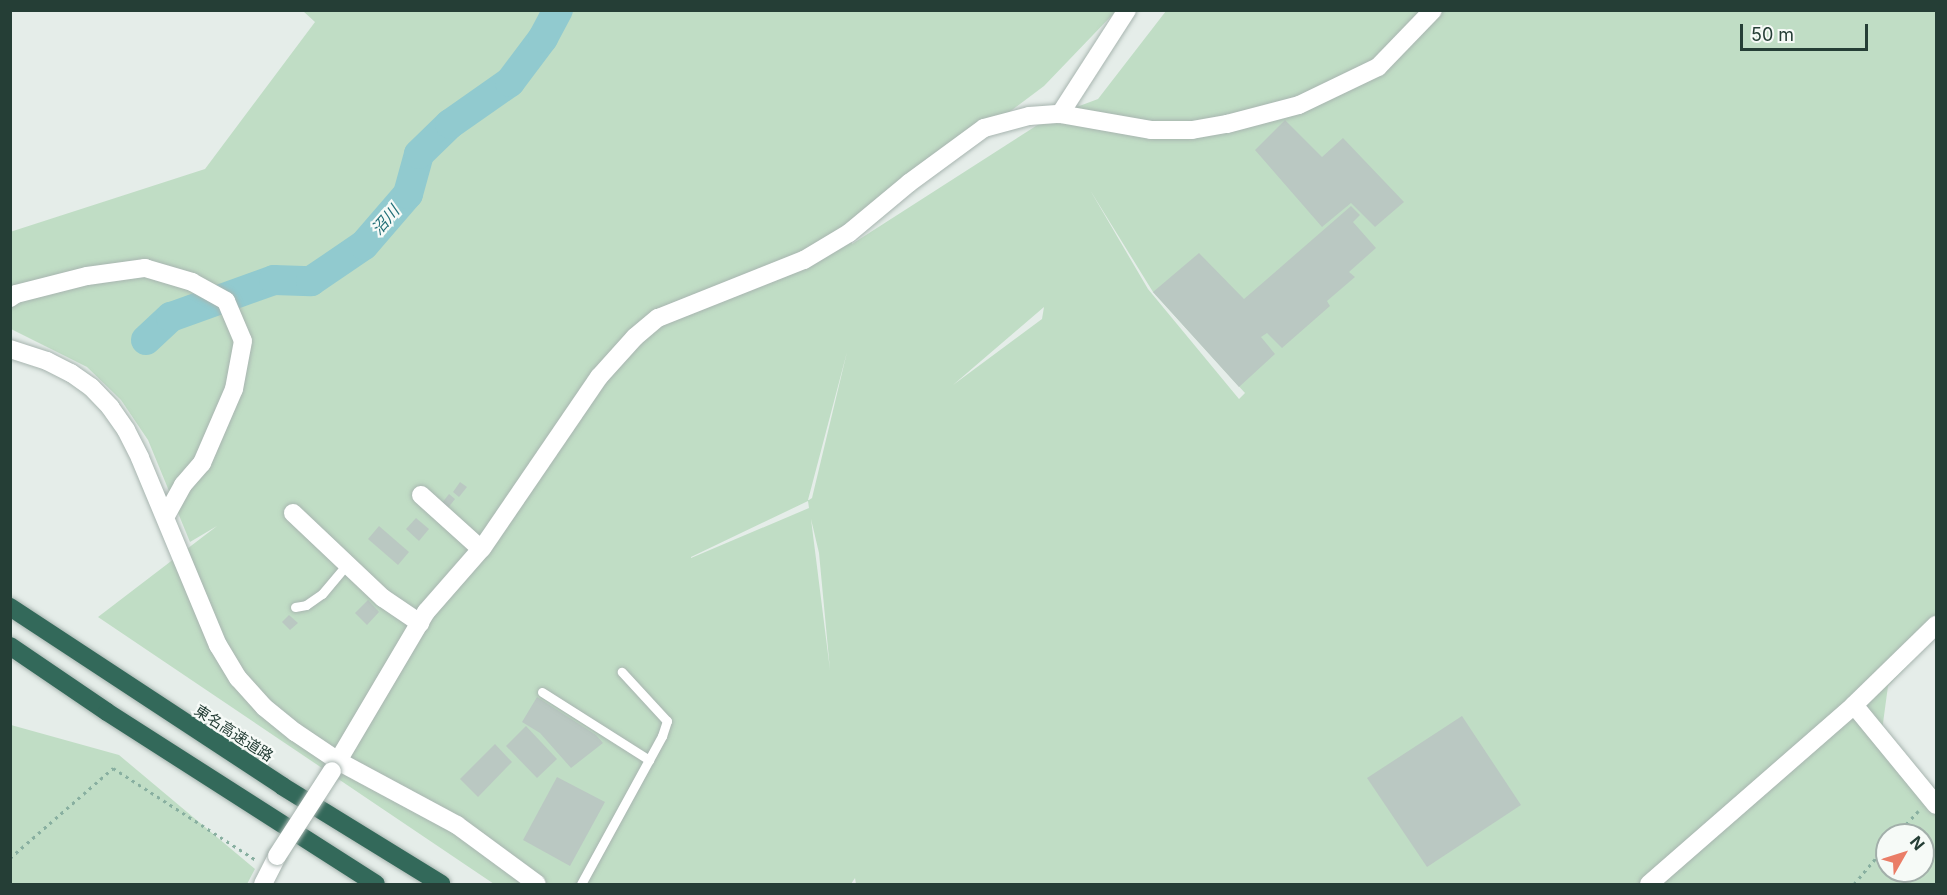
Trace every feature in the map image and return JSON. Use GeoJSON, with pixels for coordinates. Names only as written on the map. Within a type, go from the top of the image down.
{"type":"FeatureCollection","features":[{"type":"Feature","properties":{"kind":"highway","name":"東名高速道路"},"geometry":{"type":"LineString","coordinates":[[10,607],[282,786],[441,885]]}},
{"type":"Feature","properties":{"kind":"highway"},"geometry":{"type":"LineString","coordinates":[[10,646],[127,725],[376,885]]}},
{"type":"Feature","properties":{"kind":"street"},"geometry":{"type":"LineString","coordinates":[[1060,114],[1127,10]]}},
{"type":"Feature","properties":{"kind":"street"},"geometry":{"type":"LineString","coordinates":[[270,870],[335,766],[426,612],[481,549],[599,377],[634,337],[658,318],[804,260],[849,233],[909,183],[984,128],[1029,116],[1060,114],[1151,130],[1192,130],[1227,124],[1288,107],[1378,67],[1433,10]]}},
{"type":"Feature","properties":{"kind":"street"},"geometry":{"type":"LineString","coordinates":[[10,298],[16,294],[87,276],[145,268],[192,282],[226,301],[243,341],[234,389],[202,463],[183,485],[166,516]]}},
{"type":"Feature","properties":{"kind":"street"},"geometry":{"type":"LineString","coordinates":[[10,349],[47,361],[71,373],[91,387],[110,407],[126,430],[166,516],[218,645],[238,678],[264,707],[335,766],[457,825],[537,885]]}},
{"type":"Feature","properties":{"kind":"street"},"geometry":{"type":"LineString","coordinates":[[420,495],[481,549]]}},
{"type":"Feature","properties":{"kind":"street"},"geometry":{"type":"LineString","coordinates":[[293,513],[383,598],[420,623]]}},
{"type":"Feature","properties":{"kind":"street"},"geometry":{"type":"LineString","coordinates":[[1649,885],[1854,705],[1936,625]]}},
{"type":"Feature","properties":{"kind":"street"},"geometry":{"type":"LineString","coordinates":[[1854,705],[1933,802]]}},
{"type":"Feature","properties":{"kind":"lane"},"geometry":{"type":"LineString","coordinates":[[295,607],[306,605],[322,594],[347,564]]}},
{"type":"Feature","properties":{"kind":"lane"},"geometry":{"type":"LineString","coordinates":[[581,885],[662,736],[667,721],[622,672]]}},
{"type":"Feature","properties":{"kind":"lane"},"geometry":{"type":"LineString","coordinates":[[542,692],[649,760]]}},
{"type":"Feature","properties":{"kind":"path"},"geometry":{"type":"LineString","coordinates":[[10,858],[113,768],[270,870]]}},
{"type":"Feature","properties":{"kind":"path"},"geometry":{"type":"LineString","coordinates":[[1909,823],[1933,802]]}},
{"type":"Feature","properties":{"kind":"path"},"geometry":{"type":"LineString","coordinates":[[1854,885],[1875,860]]}},
{"type":"Feature","properties":{"kind":"green space"},"geometry":{"type":"Polygon","coordinates":[[[303,11],[1116,11],[1044,86],[849,233],[852,244],[1050,117],[1098,99],[1166,11],[1936,11],[1936,636],[1888,686],[1881,738],[1936,789],[1936,884],[856,884],[855,878],[851,884],[494,884],[98,617],[217,526],[190,542],[148,440],[121,400],[87,367],[11,329],[10,232],[205,169],[315,22],[303,11]],[[1090,190],[1148,289],[1239,399],[1245,393],[1153,292],[1090,190]],[[1044,307],[953,385],[1042,319],[1044,307]],[[847,352],[808,500],[812,498],[847,352]],[[808,501],[691,557],[691,558],[809,508],[808,501]],[[811,519],[830,670],[819,553],[811,519]]]}},
{"type":"Feature","properties":{"kind":"green space"},"geometry":{"type":"Polygon","coordinates":[[[11,725],[119,755],[255,869],[247,884],[11,884],[11,725]]]}},
{"type":"Feature","properties":{"kind":"building"},"geometry":{"type":"Polygon","coordinates":[[[1285,120],[1322,157],[1343,138],[1404,202],[1375,227],[1351,203],[1322,227],[1255,150],[1285,120]]]}},
{"type":"Feature","properties":{"kind":"building"},"geometry":{"type":"Polygon","coordinates":[[[1351,206],[1360,215],[1353,222],[1376,248],[1349,272],[1355,277],[1327,301],[1330,306],[1282,348],[1267,333],[1261,337],[1275,354],[1239,387],[1153,292],[1199,253],[1244,299],[1351,206]]]}},
{"type":"Feature","properties":{"kind":"building"},"geometry":{"type":"Polygon","coordinates":[[[460,482],[467,487],[459,497],[453,492],[460,482]]]}},
{"type":"Feature","properties":{"kind":"building"},"geometry":{"type":"Polygon","coordinates":[[[449,494],[455,499],[448,508],[442,503],[449,494]]]}},
{"type":"Feature","properties":{"kind":"building"},"geometry":{"type":"Polygon","coordinates":[[[416,518],[429,529],[419,541],[406,529],[416,518]]]}},
{"type":"Feature","properties":{"kind":"building"},"geometry":{"type":"Polygon","coordinates":[[[379,526],[409,552],[398,565],[368,539],[379,526]]]}},
{"type":"Feature","properties":{"kind":"building"},"geometry":{"type":"Polygon","coordinates":[[[368,600],[379,612],[367,625],[355,613],[368,600]]]}},
{"type":"Feature","properties":{"kind":"building"},"geometry":{"type":"Polygon","coordinates":[[[289,615],[298,623],[290,630],[282,622],[289,615]]]}},
{"type":"Feature","properties":{"kind":"building"},"geometry":{"type":"Polygon","coordinates":[[[537,697],[596,735],[603,743],[571,768],[540,733],[522,722],[537,697]]]}},
{"type":"Feature","properties":{"kind":"building"},"geometry":{"type":"Polygon","coordinates":[[[1462,716],[1521,805],[1427,867],[1367,778],[1462,716]]]}},
{"type":"Feature","properties":{"kind":"building"},"geometry":{"type":"Polygon","coordinates":[[[526,726],[557,759],[537,778],[506,746],[526,726]]]}},
{"type":"Feature","properties":{"kind":"building"},"geometry":{"type":"Polygon","coordinates":[[[495,744],[512,762],[478,797],[460,779],[495,744]]]}},
{"type":"Feature","properties":{"kind":"building"},"geometry":{"type":"Polygon","coordinates":[[[557,777],[605,802],[570,866],[523,840],[557,777]]]}},
{"type":"Feature","properties":{"kind":"waterway","name":"沼川"},"geometry":{"type":"LineString","coordinates":[[146,340],[171,317],[274,280],[311,281],[364,245],[408,194],[419,154],[450,124],[510,82],[543,38],[558,10]]}}]}
